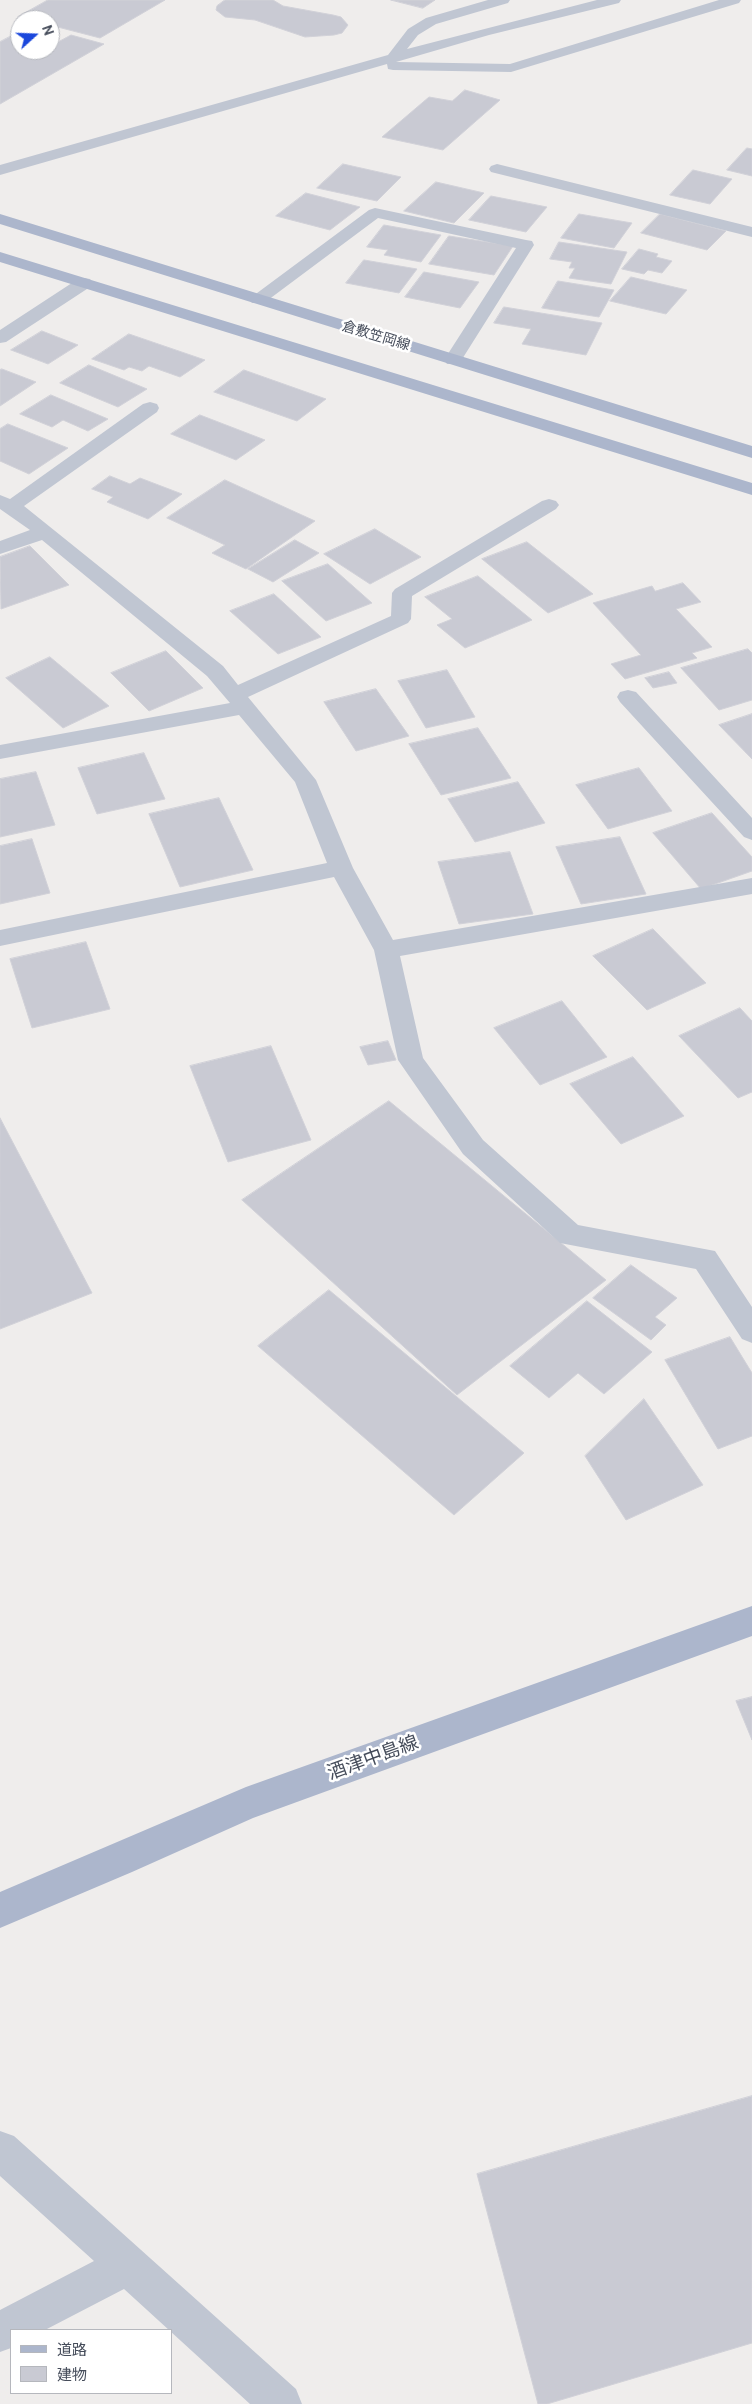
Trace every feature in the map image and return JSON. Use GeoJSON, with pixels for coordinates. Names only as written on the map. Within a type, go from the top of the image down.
{"type":"FeatureCollection","features":[{"type":"Feature","properties":{"kind":"main road","name":"倉敷笠岡線"},"geometry":{"type":"LineString","coordinates":[[0,219],[752,452]]}},
{"type":"Feature","properties":{"kind":"main road"},"geometry":{"type":"LineString","coordinates":[[0,257],[752,489]]}},
{"type":"Feature","properties":{"kind":"main road","name":"酒津中島線"},"geometry":{"type":"LineString","coordinates":[[0,1910],[120,1860],[246,1804],[752,1621]]}},
{"type":"Feature","properties":{"kind":"street"},"geometry":{"type":"LineString","coordinates":[[393,58],[413,32],[431,21],[503,0]]}},
{"type":"Feature","properties":{"kind":"street"},"geometry":{"type":"LineString","coordinates":[[0,170],[393,58],[614,0]]}},
{"type":"Feature","properties":{"kind":"street"},"geometry":{"type":"LineString","coordinates":[[367,66],[493,70],[511,68],[734,0]]}},
{"type":"Feature","properties":{"kind":"street"},"geometry":{"type":"LineString","coordinates":[[497,169],[752,232]]}},
{"type":"Feature","properties":{"kind":"street"},"geometry":{"type":"LineString","coordinates":[[258,299],[375,213],[526,245],[452,360]]}},
{"type":"Feature","properties":{"kind":"street"},"geometry":{"type":"LineString","coordinates":[[0,338],[84,283]]}},
{"type":"Feature","properties":{"kind":"street"},"geometry":{"type":"LineString","coordinates":[[150,408],[6,504],[45,532],[215,672],[305,780],[341,868],[386,950],[411,1060],[472,1147],[570,1235],[705,1259],[752,1331]]}},
{"type":"Feature","properties":{"kind":"street"},"geometry":{"type":"LineString","coordinates":[[0,752],[239,701],[401,619],[402,593],[549,505]]}},
{"type":"Feature","properties":{"kind":"street"},"geometry":{"type":"LineString","coordinates":[[0,548],[45,532]]}},
{"type":"Feature","properties":{"kind":"street"},"geometry":{"type":"LineString","coordinates":[[628,697],[752,832]]}},
{"type":"Feature","properties":{"kind":"street"},"geometry":{"type":"LineString","coordinates":[[0,938],[341,868]]}},
{"type":"Feature","properties":{"kind":"street"},"geometry":{"type":"LineString","coordinates":[[386,950],[752,886]]}},
{"type":"Feature","properties":{"kind":"street"},"geometry":{"type":"LineString","coordinates":[[0,2150],[281,2404]]}},
{"type":"Feature","properties":{"kind":"street"},"geometry":{"type":"LineString","coordinates":[[0,2332],[128,2266]]}},
{"type":"Feature","properties":{"kind":"building"},"geometry":{"type":"Polygon","coordinates":[[[48,0],[165,0],[100,38],[60,28],[60,10],[30,10],[48,0]]]}},
{"type":"Feature","properties":{"kind":"building"},"geometry":{"type":"Polygon","coordinates":[[[225,0],[273,0],[283,6],[341,17],[348,25],[342,33],[305,37],[255,20],[225,17],[216,10],[217,6],[225,0]]]}},
{"type":"Feature","properties":{"kind":"building"},"geometry":{"type":"Polygon","coordinates":[[[391,0],[435,0],[423,8],[391,0]]]}},
{"type":"Feature","properties":{"kind":"building"},"geometry":{"type":"Polygon","coordinates":[[[71,35],[104,44],[0,104],[0,42],[10,37],[10,60],[60,60],[60,41],[71,35]]]}},
{"type":"Feature","properties":{"kind":"building"},"geometry":{"type":"Polygon","coordinates":[[[465,90],[500,100],[443,150],[382,137],[429,97],[452,101],[465,90]]]}},
{"type":"Feature","properties":{"kind":"building"},"geometry":{"type":"Polygon","coordinates":[[[747,148],[752,149],[752,176],[727,170],[747,148]]]}},
{"type":"Feature","properties":{"kind":"building"},"geometry":{"type":"Polygon","coordinates":[[[343,164],[401,177],[377,201],[317,188],[343,164]]]}},
{"type":"Feature","properties":{"kind":"building"},"geometry":{"type":"Polygon","coordinates":[[[693,170],[732,179],[710,204],[670,195],[693,170]]]}},
{"type":"Feature","properties":{"kind":"building"},"geometry":{"type":"Polygon","coordinates":[[[436,182],[484,193],[454,223],[404,211],[436,182]]]}},
{"type":"Feature","properties":{"kind":"building"},"geometry":{"type":"Polygon","coordinates":[[[306,193],[360,207],[330,230],[276,216],[306,193]]]}},
{"type":"Feature","properties":{"kind":"building"},"geometry":{"type":"Polygon","coordinates":[[[491,196],[547,207],[526,232],[469,220],[491,196]]]}},
{"type":"Feature","properties":{"kind":"building"},"geometry":{"type":"Polygon","coordinates":[[[579,214],[632,223],[614,248],[561,238],[579,214]]]}},
{"type":"Feature","properties":{"kind":"building"},"geometry":{"type":"Polygon","coordinates":[[[660,214],[726,231],[707,250],[641,233],[660,214]]]}},
{"type":"Feature","properties":{"kind":"building"},"geometry":{"type":"Polygon","coordinates":[[[384,225],[441,235],[421,262],[384,255],[388,250],[367,247],[384,225]]]}},
{"type":"Feature","properties":{"kind":"building"},"geometry":{"type":"Polygon","coordinates":[[[449,236],[513,246],[494,275],[429,264],[449,236]]]}},
{"type":"Feature","properties":{"kind":"building"},"geometry":{"type":"Polygon","coordinates":[[[559,242],[627,252],[611,284],[569,278],[575,268],[569,268],[572,262],[550,259],[559,242]]]}},
{"type":"Feature","properties":{"kind":"building"},"geometry":{"type":"Polygon","coordinates":[[[639,249],[658,254],[656,257],[672,261],[662,273],[648,270],[644,274],[622,269],[639,249]]]}},
{"type":"Feature","properties":{"kind":"building"},"geometry":{"type":"Polygon","coordinates":[[[364,260],[417,269],[399,293],[346,283],[364,260]]]}},
{"type":"Feature","properties":{"kind":"building"},"geometry":{"type":"Polygon","coordinates":[[[424,272],[479,282],[460,308],[405,297],[424,272]]]}},
{"type":"Feature","properties":{"kind":"building"},"geometry":{"type":"Polygon","coordinates":[[[631,277],[687,290],[666,314],[610,301],[631,277]]]}},
{"type":"Feature","properties":{"kind":"building"},"geometry":{"type":"Polygon","coordinates":[[[558,281],[614,290],[599,317],[542,308],[558,281]]]}},
{"type":"Feature","properties":{"kind":"building"},"geometry":{"type":"Polygon","coordinates":[[[504,307],[602,323],[586,355],[522,344],[531,329],[494,323],[504,307]]]}},
{"type":"Feature","properties":{"kind":"building"},"geometry":{"type":"Polygon","coordinates":[[[42,331],[78,345],[48,364],[11,350],[42,331]]]}},
{"type":"Feature","properties":{"kind":"building"},"geometry":{"type":"Polygon","coordinates":[[[129,334],[205,360],[180,377],[149,366],[142,371],[129,367],[124,370],[92,359],[129,334]]]}},
{"type":"Feature","properties":{"kind":"building"},"geometry":{"type":"Polygon","coordinates":[[[89,365],[147,389],[118,407],[60,383],[89,365]]]}},
{"type":"Feature","properties":{"kind":"building"},"geometry":{"type":"Polygon","coordinates":[[[2,369],[36,382],[0,406],[0,370],[2,369]]]}},
{"type":"Feature","properties":{"kind":"building"},"geometry":{"type":"Polygon","coordinates":[[[244,370],[326,399],[297,421],[214,392],[244,370]]]}},
{"type":"Feature","properties":{"kind":"building"},"geometry":{"type":"Polygon","coordinates":[[[51,395],[108,419],[88,431],[63,420],[52,427],[20,414],[51,395]]]}},
{"type":"Feature","properties":{"kind":"building"},"geometry":{"type":"Polygon","coordinates":[[[200,415],[265,440],[236,460],[171,434],[200,415]]]}},
{"type":"Feature","properties":{"kind":"building"},"geometry":{"type":"Polygon","coordinates":[[[8,424],[68,448],[29,474],[0,461],[0,429],[8,424]]]}},
{"type":"Feature","properties":{"kind":"building"},"geometry":{"type":"Polygon","coordinates":[[[110,476],[130,484],[140,478],[182,494],[148,519],[107,502],[113,497],[92,489],[110,476]]]}},
{"type":"Feature","properties":{"kind":"building"},"geometry":{"type":"Polygon","coordinates":[[[225,480],[315,521],[246,569],[212,553],[225,545],[167,518],[225,480]]]}},
{"type":"Feature","properties":{"kind":"building"},"geometry":{"type":"Polygon","coordinates":[[[375,529],[421,557],[370,584],[324,554],[375,529]]]}},
{"type":"Feature","properties":{"kind":"building"},"geometry":{"type":"Polygon","coordinates":[[[295,540],[319,553],[273,582],[248,569],[295,540]]]}},
{"type":"Feature","properties":{"kind":"building"},"geometry":{"type":"Polygon","coordinates":[[[527,542],[593,594],[548,613],[482,559],[527,542]]]}},
{"type":"Feature","properties":{"kind":"building"},"geometry":{"type":"Polygon","coordinates":[[[30,546],[69,585],[1,609],[0,557],[30,546]]]}},
{"type":"Feature","properties":{"kind":"building"},"geometry":{"type":"Polygon","coordinates":[[[328,564],[372,603],[326,621],[282,581],[328,564]]]}},
{"type":"Feature","properties":{"kind":"building"},"geometry":{"type":"Polygon","coordinates":[[[478,576],[532,620],[465,648],[437,625],[452,619],[425,597],[478,576]]]}},
{"type":"Feature","properties":{"kind":"building"},"geometry":{"type":"Polygon","coordinates":[[[683,583],[701,602],[676,609],[712,647],[692,653],[697,658],[625,679],[611,664],[641,655],[593,603],[652,586],[655,591],[683,583]]]}},
{"type":"Feature","properties":{"kind":"building"},"geometry":{"type":"Polygon","coordinates":[[[274,594],[321,637],[278,654],[230,611],[274,594]]]}},
{"type":"Feature","properties":{"kind":"building"},"geometry":{"type":"Polygon","coordinates":[[[748,649],[752,653],[752,700],[719,710],[681,668],[748,649]]]}},
{"type":"Feature","properties":{"kind":"building"},"geometry":{"type":"Polygon","coordinates":[[[166,651],[203,688],[149,711],[111,673],[166,651]]]}},
{"type":"Feature","properties":{"kind":"building"},"geometry":{"type":"Polygon","coordinates":[[[50,657],[109,706],[63,728],[6,678],[50,657]]]}},
{"type":"Feature","properties":{"kind":"building"},"geometry":{"type":"Polygon","coordinates":[[[447,670],[475,717],[426,728],[398,681],[447,670]]]}},
{"type":"Feature","properties":{"kind":"building"},"geometry":{"type":"Polygon","coordinates":[[[669,672],[677,683],[653,688],[645,678],[669,672]]]}},
{"type":"Feature","properties":{"kind":"building"},"geometry":{"type":"Polygon","coordinates":[[[376,689],[409,736],[356,751],[324,702],[376,689]]]}},
{"type":"Feature","properties":{"kind":"building"},"geometry":{"type":"Polygon","coordinates":[[[752,714],[752,759],[719,725],[752,714]]]}},
{"type":"Feature","properties":{"kind":"building"},"geometry":{"type":"Polygon","coordinates":[[[478,728],[511,778],[441,795],[409,744],[478,728]]]}},
{"type":"Feature","properties":{"kind":"building"},"geometry":{"type":"Polygon","coordinates":[[[144,753],[165,799],[97,814],[78,768],[144,753]]]}},
{"type":"Feature","properties":{"kind":"building"},"geometry":{"type":"Polygon","coordinates":[[[639,768],[672,811],[608,829],[576,785],[639,768]]]}},
{"type":"Feature","properties":{"kind":"building"},"geometry":{"type":"Polygon","coordinates":[[[36,772],[55,825],[0,837],[0,779],[36,772]]]}},
{"type":"Feature","properties":{"kind":"building"},"geometry":{"type":"Polygon","coordinates":[[[518,782],[545,823],[475,842],[448,799],[518,782]]]}},
{"type":"Feature","properties":{"kind":"building"},"geometry":{"type":"Polygon","coordinates":[[[219,798],[253,870],[180,887],[149,814],[219,798]]]}},
{"type":"Feature","properties":{"kind":"building"},"geometry":{"type":"Polygon","coordinates":[[[712,813],[752,857],[752,871],[701,889],[653,833],[712,813]]]}},
{"type":"Feature","properties":{"kind":"building"},"geometry":{"type":"Polygon","coordinates":[[[620,837],[646,894],[581,904],[556,847],[620,837]]]}},
{"type":"Feature","properties":{"kind":"building"},"geometry":{"type":"Polygon","coordinates":[[[32,839],[50,893],[0,904],[0,846],[32,839]]]}},
{"type":"Feature","properties":{"kind":"building"},"geometry":{"type":"Polygon","coordinates":[[[510,852],[533,914],[459,924],[438,862],[510,852]]]}},
{"type":"Feature","properties":{"kind":"building"},"geometry":{"type":"Polygon","coordinates":[[[653,929],[706,983],[647,1010],[593,956],[653,929]]]}},
{"type":"Feature","properties":{"kind":"building"},"geometry":{"type":"Polygon","coordinates":[[[86,942],[110,1009],[32,1028],[10,959],[86,942]]]}},
{"type":"Feature","properties":{"kind":"building"},"geometry":{"type":"Polygon","coordinates":[[[562,1001],[607,1057],[540,1085],[494,1028],[562,1001]]]}},
{"type":"Feature","properties":{"kind":"building"},"geometry":{"type":"Polygon","coordinates":[[[740,1008],[752,1021],[752,1092],[738,1098],[679,1036],[740,1008]]]}},
{"type":"Feature","properties":{"kind":"building"},"geometry":{"type":"Polygon","coordinates":[[[388,1041],[396,1060],[368,1065],[360,1047],[388,1041]]]}},
{"type":"Feature","properties":{"kind":"building"},"geometry":{"type":"Polygon","coordinates":[[[271,1046],[311,1140],[228,1162],[190,1066],[271,1046]]]}},
{"type":"Feature","properties":{"kind":"building"},"geometry":{"type":"Polygon","coordinates":[[[633,1057],[684,1116],[621,1144],[570,1084],[633,1057]]]}},
{"type":"Feature","properties":{"kind":"building"},"geometry":{"type":"Polygon","coordinates":[[[389,1101],[606,1280],[457,1395],[242,1200],[389,1101]]]}},
{"type":"Feature","properties":{"kind":"building"},"geometry":{"type":"Polygon","coordinates":[[[0,1118],[92,1293],[0,1329],[0,1118]]]}},
{"type":"Feature","properties":{"kind":"building"},"geometry":{"type":"Polygon","coordinates":[[[631,1265],[677,1298],[655,1317],[666,1325],[651,1340],[593,1298],[631,1265]]]}},
{"type":"Feature","properties":{"kind":"building"},"geometry":{"type":"Polygon","coordinates":[[[329,1290],[524,1453],[454,1515],[258,1346],[329,1290]]]}},
{"type":"Feature","properties":{"kind":"building"},"geometry":{"type":"Polygon","coordinates":[[[587,1301],[652,1352],[604,1394],[578,1373],[549,1398],[510,1366],[587,1301]]]}},
{"type":"Feature","properties":{"kind":"building"},"geometry":{"type":"Polygon","coordinates":[[[730,1337],[752,1373],[752,1436],[718,1449],[665,1360],[730,1337]]]}},
{"type":"Feature","properties":{"kind":"building"},"geometry":{"type":"Polygon","coordinates":[[[644,1399],[703,1485],[626,1520],[585,1456],[644,1399]]]}},
{"type":"Feature","properties":{"kind":"building"},"geometry":{"type":"Polygon","coordinates":[[[752,1697],[752,1740],[736,1701],[752,1697]]]}},
{"type":"Feature","properties":{"kind":"building"},"geometry":{"type":"Polygon","coordinates":[[[752,2096],[752,2343],[547,2404],[538,2404],[477,2174],[752,2096]]]}}]}
